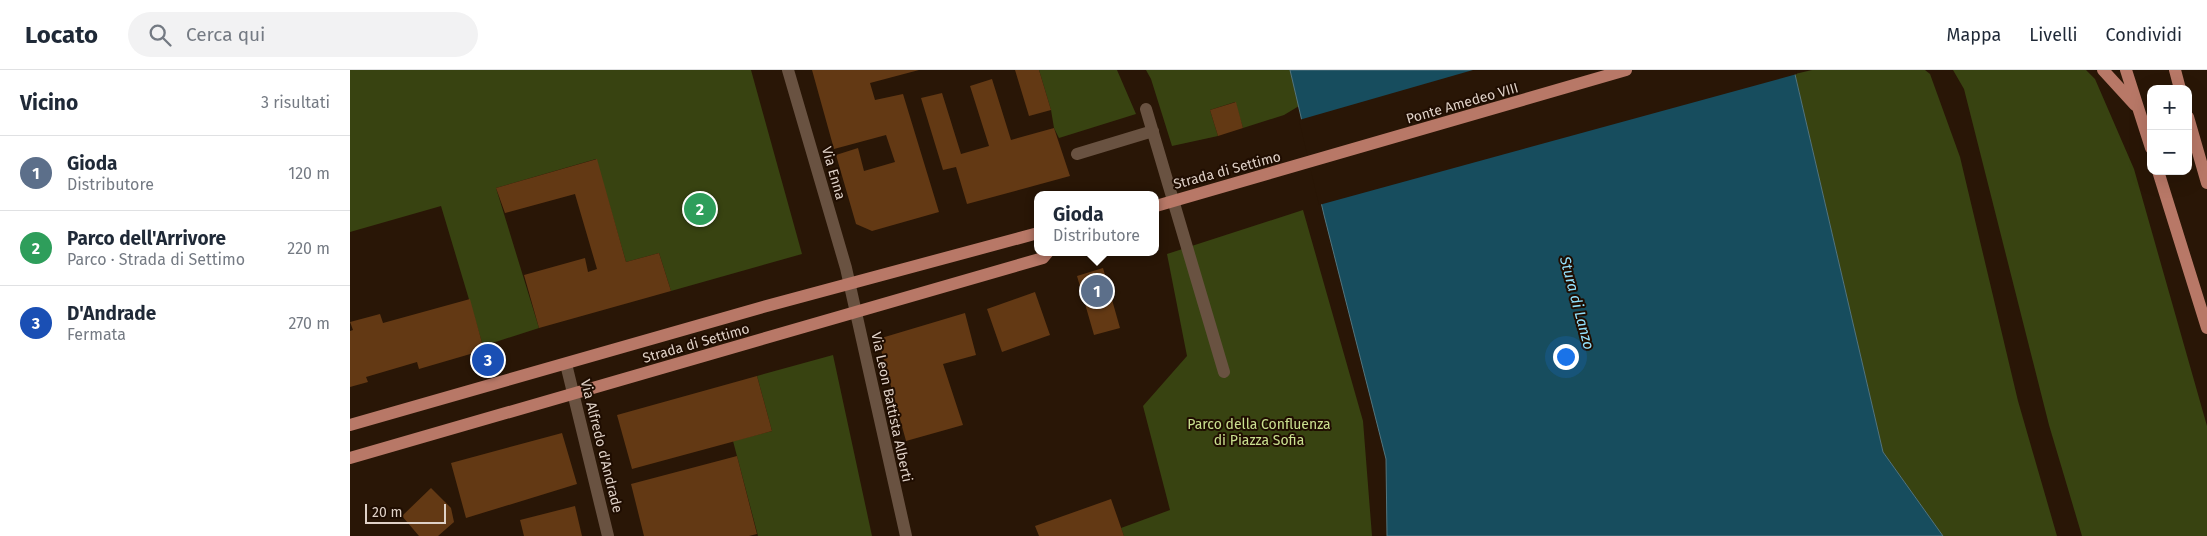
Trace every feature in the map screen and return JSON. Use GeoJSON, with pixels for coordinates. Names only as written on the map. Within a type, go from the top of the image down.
{"type":"FeatureCollection","features":[{"type":"Feature","properties":{"kind":"main road","name":"Ponte Amedeo VIII"},"geometry":{"type":"LineString","coordinates":[[1306,164],[1626,70]]}},
{"type":"Feature","properties":{"kind":"main road"},"geometry":{"type":"LineString","coordinates":[[2103,70],[2138,109]]}},
{"type":"Feature","properties":{"kind":"main road"},"geometry":{"type":"LineString","coordinates":[[2126,70],[2147,136]]}},
{"type":"Feature","properties":{"kind":"main road"},"geometry":{"type":"LineString","coordinates":[[2175,70],[2179,85]]}},
{"type":"Feature","properties":{"kind":"main road"},"geometry":{"type":"LineString","coordinates":[[2192,130],[2207,183]]}},
{"type":"Feature","properties":{"kind":"main road","name":"Strada di Settimo"},"geometry":{"type":"LineString","coordinates":[[1159,205],[1306,164]]}},
{"type":"Feature","properties":{"kind":"main road"},"geometry":{"type":"LineString","coordinates":[[2159,175],[2207,328]]}},
{"type":"Feature","properties":{"kind":"main road","name":"Strada di Settimo"},"geometry":{"type":"LineString","coordinates":[[350,425],[1034,234]]}},
{"type":"Feature","properties":{"kind":"main road","name":"Strada di Settimo"},"geometry":{"type":"LineString","coordinates":[[350,458],[857,313],[1045,256]]}},
{"type":"Feature","properties":{"kind":"street","name":"Via Enna"},"geometry":{"type":"LineString","coordinates":[[788,70],[850,284]]}},
{"type":"Feature","properties":{"kind":"street"},"geometry":{"type":"LineString","coordinates":[[1146,109],[1224,372]]}},
{"type":"Feature","properties":{"kind":"street"},"geometry":{"type":"LineString","coordinates":[[1077,154],[1153,131]]}},
{"type":"Feature","properties":{"kind":"street","name":"Via Leon Battista Alberti"},"geometry":{"type":"LineString","coordinates":[[850,284],[906,536]]}},
{"type":"Feature","properties":{"kind":"street","name":"Via Alfredo d'Andrade"},"geometry":{"type":"LineString","coordinates":[[566,364],[608,536]]}},
{"type":"Feature","properties":{"kind":"green space"},"geometry":{"type":"Polygon","coordinates":[[[350,70],[751,70],[802,254],[671,291],[659,253],[626,262],[596,159],[496,188],[539,328],[483,346],[441,206],[350,232],[350,70]]]}},
{"type":"Feature","properties":{"kind":"green space"},"geometry":{"type":"Polygon","coordinates":[[[1039,70],[1117,70],[1136,114],[1059,138],[1054,128],[1051,110],[1039,70]]]}},
{"type":"Feature","properties":{"kind":"green space"},"geometry":{"type":"Polygon","coordinates":[[[1146,70],[1290,70],[1299,106],[1284,115],[1243,128],[1235,102],[1210,110],[1218,136],[1172,146],[1151,79],[1146,70]]]}},
{"type":"Feature","properties":{"kind":"green space"},"geometry":{"type":"Polygon","coordinates":[[[1812,70],[1925,70],[1930,74],[1960,157],[2018,401],[2057,536],[1943,536],[1883,452],[1795,74],[1812,70]]]}},
{"type":"Feature","properties":{"kind":"green space"},"geometry":{"type":"Polygon","coordinates":[[[1953,70],[2086,70],[2095,79],[2134,169],[2207,426],[2207,536],[2082,536],[2049,425],[1964,89],[1953,70]]]}},
{"type":"Feature","properties":{"kind":"green space","name":"Parco della Confluenza di Piazza Sofia"},"geometry":{"type":"Polygon","coordinates":[[[1303,210],[1363,421],[1372,536],[1124,536],[1121,528],[1170,510],[1143,406],[1187,356],[1167,254],[1303,210]]]}},
{"type":"Feature","properties":{"kind":"green space"},"geometry":{"type":"Polygon","coordinates":[[[833,355],[872,536],[758,536],[733,441],[772,431],[757,376],[833,355]]]}},
{"type":"Feature","properties":{"kind":"water","name":"Stura di Lanzo"},"geometry":{"type":"Polygon","coordinates":[[[1290,70],[1794,70],[1883,452],[1943,536],[1387,536],[1386,459],[1324,215],[1290,70]]]}},
{"type":"Feature","properties":{"kind":"pier"},"geometry":{"type":"Polygon","coordinates":[[[1473,70],[1796,70],[1797,74],[1319,205],[1299,120],[1473,70]]]}},
{"type":"Feature","properties":{"kind":"building"},"geometry":{"type":"Polygon","coordinates":[[[812,70],[919,70],[870,83],[875,100],[903,94],[939,212],[872,231],[856,224],[836,155],[858,148],[864,171],[895,162],[886,135],[834,149],[812,70]]]}},
{"type":"Feature","properties":{"kind":"building"},"geometry":{"type":"Polygon","coordinates":[[[1015,70],[1039,70],[1051,110],[1029,116],[1015,70]]]}},
{"type":"Feature","properties":{"kind":"building"},"geometry":{"type":"Polygon","coordinates":[[[992,79],[1011,140],[1054,128],[1070,176],[967,204],[956,167],[943,170],[921,98],[942,93],[961,154],[989,146],[970,86],[992,79]]]}},
{"type":"Feature","properties":{"kind":"building"},"geometry":{"type":"Polygon","coordinates":[[[1236,102],[1243,128],[1218,136],[1210,110],[1236,102]]]}},
{"type":"Feature","properties":{"kind":"building"},"geometry":{"type":"Polygon","coordinates":[[[597,159],[626,262],[659,253],[671,291],[539,328],[524,275],[585,258],[588,272],[597,269],[575,194],[505,213],[496,188],[597,159]]]}},
{"type":"Feature","properties":{"kind":"building"},"geometry":{"type":"Polygon","coordinates":[[[1103,268],[1120,328],[1094,335],[1077,276],[1103,268]]]}},
{"type":"Feature","properties":{"kind":"building"},"geometry":{"type":"Polygon","coordinates":[[[1035,292],[1050,335],[1002,352],[987,309],[1035,292]]]}},
{"type":"Feature","properties":{"kind":"building"},"geometry":{"type":"Polygon","coordinates":[[[470,299],[484,350],[419,369],[417,362],[366,377],[368,382],[350,387],[350,331],[353,330],[350,322],[380,314],[383,323],[470,299]]]}},
{"type":"Feature","properties":{"kind":"building"},"geometry":{"type":"Polygon","coordinates":[[[965,313],[976,355],[943,364],[963,425],[906,441],[878,339],[965,313]]]}},
{"type":"Feature","properties":{"kind":"building"},"geometry":{"type":"Polygon","coordinates":[[[757,376],[772,431],[632,469],[617,415],[757,376]]]}},
{"type":"Feature","properties":{"kind":"building"},"geometry":{"type":"Polygon","coordinates":[[[562,433],[577,484],[466,518],[451,463],[562,433]]]}},
{"type":"Feature","properties":{"kind":"building"},"geometry":{"type":"Polygon","coordinates":[[[737,456],[757,534],[749,536],[644,536],[631,484],[737,456]]]}},
{"type":"Feature","properties":{"kind":"building"},"geometry":{"type":"Polygon","coordinates":[[[431,488],[451,508],[454,522],[438,536],[419,536],[402,516],[431,488]]]}},
{"type":"Feature","properties":{"kind":"building"},"geometry":{"type":"Polygon","coordinates":[[[1111,499],[1124,536],[1039,536],[1035,526],[1111,499]]]}},
{"type":"Feature","properties":{"kind":"building"},"geometry":{"type":"Polygon","coordinates":[[[575,506],[582,536],[524,536],[520,520],[575,506]]]}},
{"type":"Feature","properties":{"kind":"place","name":"Parco dell'Arrivore"},"geometry":{"type":"Point","coordinates":[700,209]}},
{"type":"Feature","properties":{"kind":"place","name":"Gioda"},"geometry":{"type":"Point","coordinates":[1097,291]}},
{"type":"Feature","properties":{"kind":"place","name":"D'Andrade"},"geometry":{"type":"Point","coordinates":[488,360]}}]}
